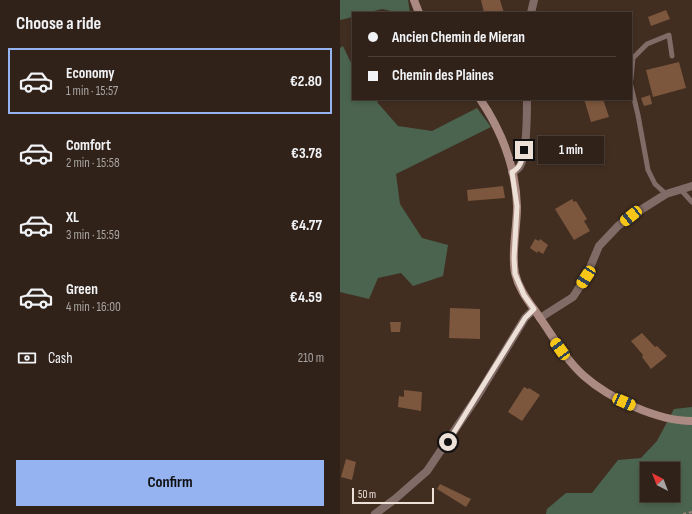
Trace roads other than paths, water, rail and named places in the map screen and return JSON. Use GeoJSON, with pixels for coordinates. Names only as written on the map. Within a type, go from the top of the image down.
{"type":"FeatureCollection","features":[{"type":"Feature","properties":{"kind":"street"},"geometry":{"type":"LineString","coordinates":[[414,0],[419,12]]}},
{"type":"Feature","properties":{"kind":"street"},"geometry":{"type":"LineString","coordinates":[[531,12],[534,0]]}},
{"type":"Feature","properties":{"kind":"street"},"geometry":{"type":"LineString","coordinates":[[481,100],[491,115],[500,134],[512,172],[517,206],[514,258],[515,274],[524,295],[566,356],[584,376],[607,392],[653,415],[689,421]]}},
{"type":"Feature","properties":{"kind":"street"},"geometry":{"type":"LineString","coordinates":[[512,172],[520,166],[524,150],[527,100]]}},
{"type":"Feature","properties":{"kind":"street"},"geometry":{"type":"LineString","coordinates":[[540,318],[573,297],[586,277],[599,246],[618,226],[666,194],[692,186]]}},
{"type":"Feature","properties":{"kind":"street"},"geometry":{"type":"LineString","coordinates":[[375,514],[427,471],[477,397],[525,318],[534,309]]}},
{"type":"Feature","properties":{"kind":"lane"},"geometry":{"type":"LineString","coordinates":[[632,68],[633,58],[647,44],[669,35],[672,56]]}},
{"type":"Feature","properties":{"kind":"lane"},"geometry":{"type":"LineString","coordinates":[[632,90],[648,170],[655,184],[666,194]]}},
{"type":"Feature","properties":{"kind":"lane"},"geometry":{"type":"LineString","coordinates":[[681,190],[692,202]]}}]}
